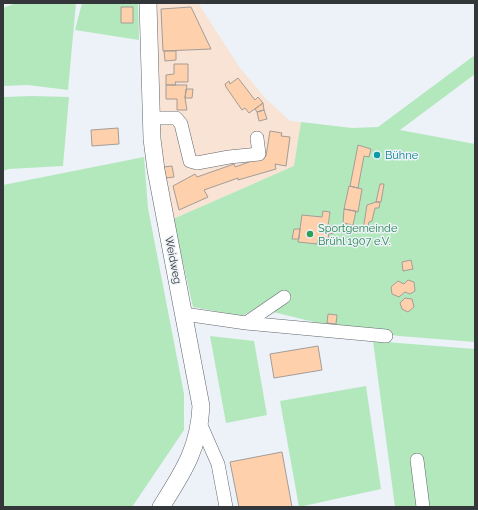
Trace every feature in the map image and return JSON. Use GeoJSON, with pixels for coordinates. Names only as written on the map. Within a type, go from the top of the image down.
{"type":"FeatureCollection","features":[{"type":"Feature","properties":{"kind":"main road","name":"Weidweg"},"geometry":{"type":"LineString","coordinates":[[148,3],[152,120],[156,170],[201,406],[198,437],[189,459],[161,507]]}},
{"type":"Feature","properties":{"kind":"lane"},"geometry":{"type":"LineString","coordinates":[[152,120],[159,118],[176,118],[181,124],[190,161],[197,163],[229,157],[259,154],[257,138]]}},
{"type":"Feature","properties":{"kind":"lane"},"geometry":{"type":"LineString","coordinates":[[246,323],[284,297]]}},
{"type":"Feature","properties":{"kind":"lane"},"geometry":{"type":"LineString","coordinates":[[184,314],[246,323],[386,336]]}},
{"type":"Feature","properties":{"kind":"lane"},"geometry":{"type":"LineString","coordinates":[[200,423],[218,464],[226,507]]}},
{"type":"Feature","properties":{"kind":"lane"},"geometry":{"type":"LineString","coordinates":[[417,460],[423,507]]}},
{"type":"Feature","properties":{"kind":"shaded area"},"geometry":{"type":"Polygon","coordinates":[[[154,3],[198,3],[240,68],[266,99],[290,121],[301,122],[295,166],[173,219],[163,166],[157,105],[154,3]]]}},
{"type":"Feature","properties":{"kind":"green space"},"geometry":{"type":"Polygon","coordinates":[[[16,3],[76,3],[68,90],[28,85],[3,86],[3,8],[16,3]]]}},
{"type":"Feature","properties":{"kind":"green space"},"geometry":{"type":"Polygon","coordinates":[[[82,3],[138,3],[139,40],[75,30],[82,3]]]}},
{"type":"Feature","properties":{"kind":"green space"},"geometry":{"type":"Polygon","coordinates":[[[475,55],[475,74],[400,130],[475,144],[475,342],[399,336],[326,325],[273,312],[268,302],[242,316],[193,307],[173,219],[294,166],[301,122],[352,128],[378,127],[475,55]]]}},
{"type":"Feature","properties":{"kind":"green space"},"geometry":{"type":"Polygon","coordinates":[[[3,97],[69,97],[63,166],[9,169],[3,171],[3,97]]]}},
{"type":"Feature","properties":{"kind":"green space"},"geometry":{"type":"Polygon","coordinates":[[[144,157],[148,208],[184,394],[184,430],[132,507],[3,507],[3,185],[144,157]]]}},
{"type":"Feature","properties":{"kind":"green space"},"geometry":{"type":"Polygon","coordinates":[[[210,336],[254,341],[267,415],[226,423],[210,336]]]}},
{"type":"Feature","properties":{"kind":"green space"},"geometry":{"type":"Polygon","coordinates":[[[373,341],[475,349],[475,507],[395,507],[373,341]]]}},
{"type":"Feature","properties":{"kind":"green space"},"geometry":{"type":"Polygon","coordinates":[[[366,386],[381,489],[299,507],[280,401],[366,386]]]}},
{"type":"Feature","properties":{"kind":"building"},"geometry":{"type":"Polygon","coordinates":[[[121,7],[133,7],[133,23],[121,23],[121,7]]]}},
{"type":"Feature","properties":{"kind":"building"},"geometry":{"type":"Polygon","coordinates":[[[191,7],[211,49],[163,51],[161,9],[191,7]]]}},
{"type":"Feature","properties":{"kind":"building"},"geometry":{"type":"Polygon","coordinates":[[[164,51],[176,51],[176,60],[165,61],[164,51]]]}},
{"type":"Feature","properties":{"kind":"building"},"geometry":{"type":"Polygon","coordinates":[[[174,64],[188,64],[188,82],[175,82],[176,85],[166,85],[166,75],[174,74],[174,64]]]}},
{"type":"Feature","properties":{"kind":"building"},"geometry":{"type":"Polygon","coordinates":[[[238,78],[255,100],[258,97],[263,103],[249,113],[245,108],[242,110],[225,84],[229,81],[230,84],[238,78]]]}},
{"type":"Feature","properties":{"kind":"building"},"geometry":{"type":"Polygon","coordinates":[[[166,85],[187,85],[185,98],[187,110],[177,110],[177,99],[166,99],[166,85]]]}},
{"type":"Feature","properties":{"kind":"building"},"geometry":{"type":"Polygon","coordinates":[[[186,89],[193,89],[192,98],[185,98],[186,89]]]}},
{"type":"Feature","properties":{"kind":"building"},"geometry":{"type":"Polygon","coordinates":[[[263,103],[264,110],[257,112],[255,109],[263,103]]]}},
{"type":"Feature","properties":{"kind":"building"},"geometry":{"type":"Polygon","coordinates":[[[264,110],[267,119],[259,121],[257,112],[264,110]]]}},
{"type":"Feature","properties":{"kind":"building"},"geometry":{"type":"Polygon","coordinates":[[[118,128],[119,144],[92,146],[91,130],[118,128]]]}},
{"type":"Feature","properties":{"kind":"building"},"geometry":{"type":"Polygon","coordinates":[[[270,131],[282,133],[281,136],[290,137],[286,166],[275,164],[276,169],[238,180],[238,178],[204,190],[208,197],[179,210],[173,186],[195,174],[197,177],[234,164],[235,167],[266,156],[270,131]]]}},
{"type":"Feature","properties":{"kind":"building"},"geometry":{"type":"Polygon","coordinates":[[[358,145],[371,149],[369,157],[364,156],[358,188],[350,186],[358,145]]]}},
{"type":"Feature","properties":{"kind":"building"},"geometry":{"type":"Polygon","coordinates":[[[172,166],[174,177],[166,178],[164,167],[172,166]]]}},
{"type":"Feature","properties":{"kind":"building"},"geometry":{"type":"Polygon","coordinates":[[[380,184],[384,184],[381,202],[376,202],[380,184]]]}},
{"type":"Feature","properties":{"kind":"building"},"geometry":{"type":"Polygon","coordinates":[[[349,186],[362,189],[358,212],[344,209],[349,186]]]}},
{"type":"Feature","properties":{"kind":"building"},"geometry":{"type":"Polygon","coordinates":[[[380,202],[379,208],[375,208],[372,221],[369,222],[367,229],[363,230],[367,205],[380,202]]]}},
{"type":"Feature","properties":{"kind":"building"},"geometry":{"type":"Polygon","coordinates":[[[344,209],[356,211],[353,225],[343,223],[344,209]]]}},
{"type":"Feature","properties":{"kind":"building"},"geometry":{"type":"Polygon","coordinates":[[[323,211],[330,212],[328,226],[334,226],[333,234],[329,233],[328,240],[318,239],[317,244],[298,242],[302,215],[322,217],[323,211]]]}},
{"type":"Feature","properties":{"kind":"building"},"geometry":{"type":"Polygon","coordinates":[[[294,229],[300,229],[299,239],[292,239],[294,229]]]}},
{"type":"Feature","properties":{"kind":"building"},"geometry":{"type":"Polygon","coordinates":[[[411,260],[413,269],[403,271],[402,262],[411,260]]]}},
{"type":"Feature","properties":{"kind":"building"},"geometry":{"type":"Polygon","coordinates":[[[408,280],[414,282],[415,291],[410,294],[405,292],[399,297],[392,294],[391,287],[398,281],[404,284],[408,280]]]}},
{"type":"Feature","properties":{"kind":"building"},"geometry":{"type":"Polygon","coordinates":[[[405,298],[412,299],[414,307],[408,312],[402,309],[400,303],[405,298]]]}},
{"type":"Feature","properties":{"kind":"building"},"geometry":{"type":"Polygon","coordinates":[[[328,314],[337,315],[336,324],[327,323],[328,314]]]}},
{"type":"Feature","properties":{"kind":"building"},"geometry":{"type":"Polygon","coordinates":[[[318,346],[322,370],[274,378],[270,354],[318,346]]]}},
{"type":"Feature","properties":{"kind":"building"},"geometry":{"type":"Polygon","coordinates":[[[282,452],[292,507],[239,507],[230,462],[282,452]]]}},
{"type":"Feature","properties":{"kind":"place","name":"Bühne"},"geometry":{"type":"Point","coordinates":[377,155]}},
{"type":"Feature","properties":{"kind":"place","name":"Sportgemeinde Brühl 1907 e.V."},"geometry":{"type":"Point","coordinates":[310,234]}}]}
